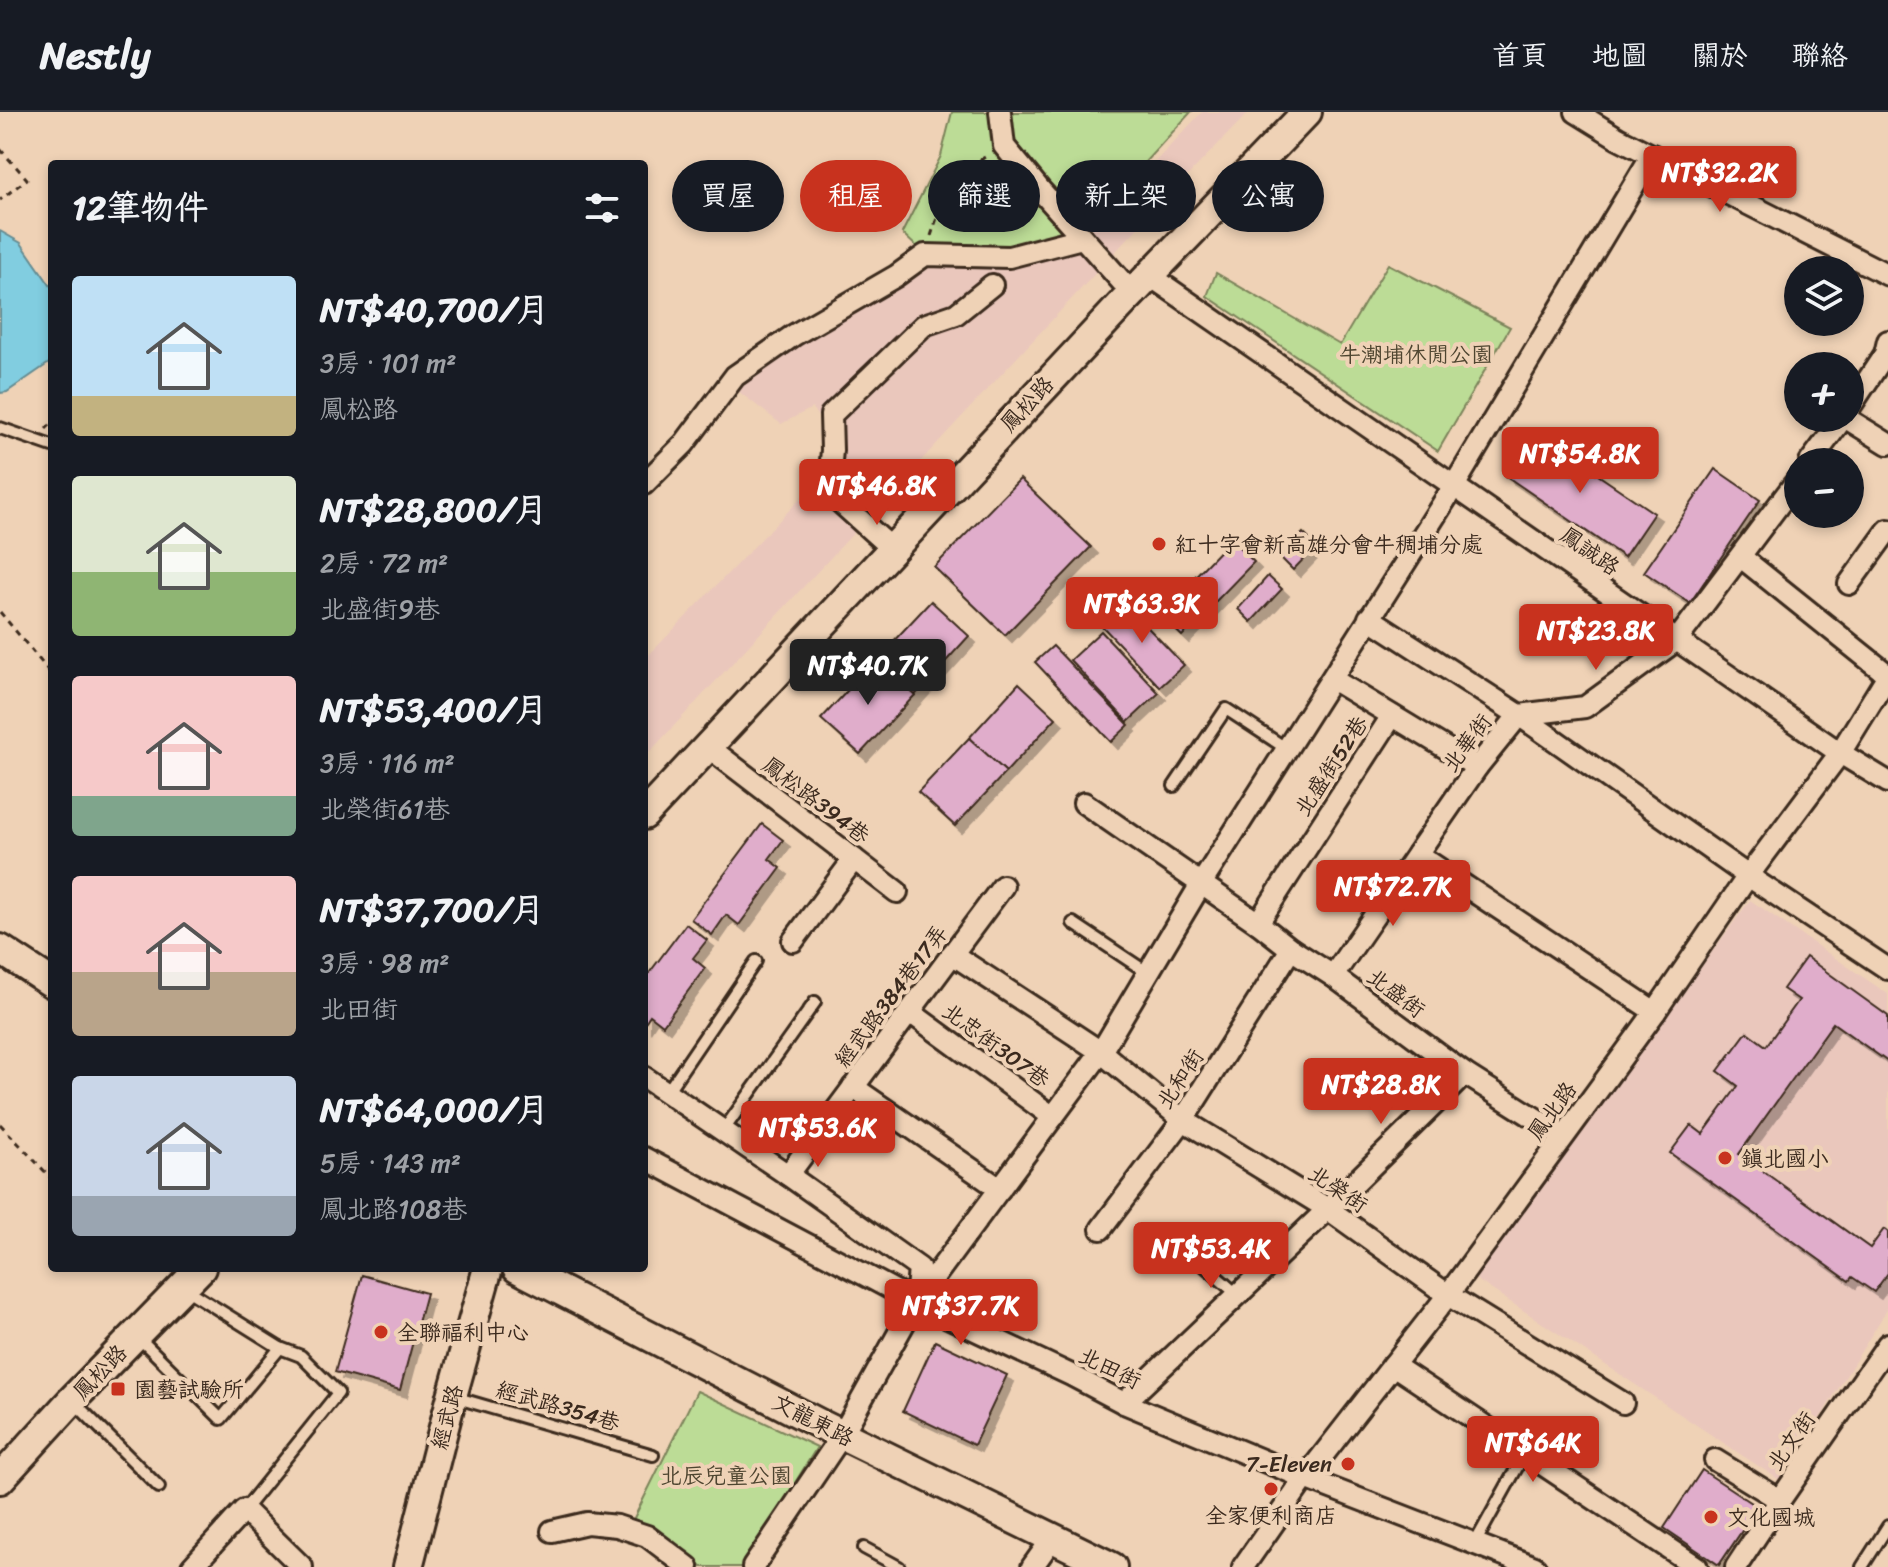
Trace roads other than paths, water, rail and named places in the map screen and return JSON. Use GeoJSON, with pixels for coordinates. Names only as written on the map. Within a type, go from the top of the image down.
{"type":"FeatureCollection","features":[{"type":"Feature","properties":{"kind":"main road","name":"鳳松路"},"geometry":{"type":"LineString","coordinates":[[648,811],[1140,284],[1306,113]]}},
{"type":"Feature","properties":{"kind":"main road"},"geometry":{"type":"LineString","coordinates":[[0,949],[48,980]]}},
{"type":"Feature","properties":{"kind":"main road","name":"經武路"},"geometry":{"type":"LineString","coordinates":[[413,1566],[452,1396],[487,1272]]}},
{"type":"Feature","properties":{"kind":"main road","name":"文龍東路"},"geometry":{"type":"LineString","coordinates":[[525,1272],[842,1435],[1112,1567]]}},
{"type":"Feature","properties":{"kind":"main road","name":"鳳松路"},"geometry":{"type":"LineString","coordinates":[[0,1479],[192,1277]]}},
{"type":"Feature","properties":{"kind":"street","name":"鳳誠路"},"geometry":{"type":"LineString","coordinates":[[1000,112],[1004,146],[1082,238],[1140,284],[1454,486],[1840,753],[1888,782]]}},
{"type":"Feature","properties":{"kind":"street"},"geometry":{"type":"LineString","coordinates":[[1576,112],[1618,138],[1888,275]]}},
{"type":"Feature","properties":{"kind":"street"},"geometry":{"type":"LineString","coordinates":[[753,1567],[842,1435],[916,1302],[1101,1052],[1201,884],[1454,486],[1652,155]]}},
{"type":"Feature","properties":{"kind":"street"},"geometry":{"type":"LineString","coordinates":[[648,480],[684,444],[735,376],[794,335],[896,276],[925,255],[1009,257],[1082,238]]}},
{"type":"Feature","properties":{"kind":"street"},"geometry":{"type":"LineString","coordinates":[[892,549],[840,502],[830,472],[831,415],[924,325],[956,314],[992,285]]}},
{"type":"Feature","properties":{"kind":"street"},"geometry":{"type":"LineString","coordinates":[[1864,386],[1885,354],[1888,341]]}},
{"type":"Feature","properties":{"kind":"street"},"geometry":{"type":"LineString","coordinates":[[1864,430],[1888,444]]}},
{"type":"Feature","properties":{"kind":"street"},"geometry":{"type":"LineString","coordinates":[[1821,448],[1833,432]]}},
{"type":"Feature","properties":{"kind":"street"},"geometry":{"type":"LineString","coordinates":[[1369,618],[1519,715],[1585,707],[1677,640],[1784,498]]}},
{"type":"Feature","properties":{"kind":"street"},"geometry":{"type":"LineString","coordinates":[[1849,584],[1888,530]]}},
{"type":"Feature","properties":{"kind":"street"},"geometry":{"type":"LineString","coordinates":[[1741,557],[1888,675]]}},
{"type":"Feature","properties":{"kind":"street","name":"鳳北路"},"geometry":{"type":"LineString","coordinates":[[1243,1567],[1305,1478],[1448,1295],[1655,1012],[1748,876],[1840,753],[1888,675]]}},
{"type":"Feature","properties":{"kind":"street"},"geometry":{"type":"LineString","coordinates":[[1332,679],[1477,767]]}},
{"type":"Feature","properties":{"kind":"street","name":"北華街"},"geometry":{"type":"LineString","coordinates":[[1333,976],[1477,767],[1519,715],[1748,876],[1888,969]]}},
{"type":"Feature","properties":{"kind":"street","name":"北盛街52巷"},"geometry":{"type":"LineString","coordinates":[[1258,923],[1392,716]]}},
{"type":"Feature","properties":{"kind":"street","name":"鳳松路394巷"},"geometry":{"type":"LineString","coordinates":[[707,746],[897,892]]}},
{"type":"Feature","properties":{"kind":"street","name":"北盛街"},"geometry":{"type":"LineString","coordinates":[[1084,803],[1333,976],[1465,1074],[1563,1136]]}},
{"type":"Feature","properties":{"kind":"street"},"geometry":{"type":"LineString","coordinates":[[1417,854],[1655,1012]]}},
{"type":"Feature","properties":{"kind":"street"},"geometry":{"type":"LineString","coordinates":[[793,941],[854,859]]}},
{"type":"Feature","properties":{"kind":"street","name":"經武路384巷17弄"},"geometry":{"type":"LineString","coordinates":[[788,1175],[1003,886]]}},
{"type":"Feature","properties":{"kind":"street","name":"北和街"},"geometry":{"type":"LineString","coordinates":[[1101,1229],[1183,1120],[1291,949]]}},
{"type":"Feature","properties":{"kind":"street","name":"北榮街"},"geometry":{"type":"LineString","coordinates":[[952,954],[1101,1052],[1183,1120],[1328,1209],[1448,1295],[1623,1403]]}},
{"type":"Feature","properties":{"kind":"street","name":"北忠街307巷"},"geometry":{"type":"LineString","coordinates":[[910,1012],[1053,1117]]}},
{"type":"Feature","properties":{"kind":"street"},"geometry":{"type":"LineString","coordinates":[[1124,1403],[1465,1074]]}},
{"type":"Feature","properties":{"kind":"street"},"geometry":{"type":"LineString","coordinates":[[648,1080],[919,1268],[916,1302]]}},
{"type":"Feature","properties":{"kind":"street"},"geometry":{"type":"LineString","coordinates":[[853,1087],[1000,1189]]}},
{"type":"Feature","properties":{"kind":"street","name":"北田街"},"geometry":{"type":"LineString","coordinates":[[648,1160],[916,1302],[1124,1403],[1305,1478]]}},
{"type":"Feature","properties":{"kind":"street","name":"北文街"},"geometry":{"type":"LineString","coordinates":[[1736,1567],[1888,1344]]}},
{"type":"Feature","properties":{"kind":"street"},"geometry":{"type":"LineString","coordinates":[[1393,1365],[1697,1567]]}},
{"type":"Feature","properties":{"kind":"street"},"geometry":{"type":"LineString","coordinates":[[1715,1460],[1780,1500]]}},
{"type":"Feature","properties":{"kind":"street"},"geometry":{"type":"LineString","coordinates":[[1305,1478],[1535,1567]]}},
{"type":"Feature","properties":{"kind":"street"},"geometry":{"type":"LineString","coordinates":[[192,1567],[244,1510],[302,1567]]}},
{"type":"Feature","properties":{"kind":"street"},"geometry":{"type":"LineString","coordinates":[[552,1531],[587,1523],[617,1526],[647,1536],[688,1567]]}},
{"type":"Feature","properties":{"kind":"street"},"geometry":{"type":"LineString","coordinates":[[1032,1567],[1052,1539]]}},
{"type":"Feature","properties":{"kind":"lane"},"geometry":{"type":"LineString","coordinates":[[0,428],[48,445]]}},
{"type":"Feature","properties":{"kind":"lane"},"geometry":{"type":"LineString","coordinates":[[1174,786],[1226,709],[1287,749]]}},
{"type":"Feature","properties":{"kind":"lane"},"geometry":{"type":"LineString","coordinates":[[1073,923],[1148,973]]}},
{"type":"Feature","properties":{"kind":"lane"},"geometry":{"type":"LineString","coordinates":[[667,1092],[756,961]]}},
{"type":"Feature","properties":{"kind":"lane"},"geometry":{"type":"LineString","coordinates":[[723,1131],[815,1002]]}},
{"type":"Feature","properties":{"kind":"lane"},"geometry":{"type":"LineString","coordinates":[[1172,1238],[1238,1295]]}},
{"type":"Feature","properties":{"kind":"lane"},"geometry":{"type":"LineString","coordinates":[[192,1277],[280,1348],[301,1356],[338,1393],[244,1510]]}},
{"type":"Feature","properties":{"kind":"lane"},"geometry":{"type":"LineString","coordinates":[[135,1335],[221,1419],[280,1348]]}},
{"type":"Feature","properties":{"kind":"lane","name":"經武路354巷"},"geometry":{"type":"LineString","coordinates":[[452,1396],[653,1455]]}},
{"type":"Feature","properties":{"kind":"lane"},"geometry":{"type":"LineString","coordinates":[[72,1400],[159,1487]]}},
{"type":"Feature","properties":{"kind":"lane"},"geometry":{"type":"LineString","coordinates":[[1475,1543],[1525,1453]]}},
{"type":"Feature","properties":{"kind":"lane"},"geometry":{"type":"LineString","coordinates":[[1862,1567],[1888,1526]]}},
{"type":"Feature","properties":{"kind":"lane"},"geometry":{"type":"LineString","coordinates":[[864,1548],[899,1567]]}},
{"type":"Feature","properties":{"kind":"water"},"geometry":{"type":"Polygon","coordinates":[[[0,231],[21,243],[48,282],[48,364],[7,392],[0,393],[0,231]]]}},
{"type":"Feature","properties":{"kind":"place","name":"紅十字會新高雄分會牛稠埔分處"},"geometry":{"type":"Point","coordinates":[1159,544]}},
{"type":"Feature","properties":{"kind":"place","name":"鎮北國小"},"geometry":{"type":"Point","coordinates":[1725,1158]}},
{"type":"Feature","properties":{"kind":"place","name":"全聯福利中心"},"geometry":{"type":"Point","coordinates":[381,1332]}},
{"type":"Feature","properties":{"kind":"place","name":"園藝試驗所"},"geometry":{"type":"Point","coordinates":[118,1389]}},
{"type":"Feature","properties":{"kind":"place","name":"7-Eleven"},"geometry":{"type":"Point","coordinates":[1348,1464]}},
{"type":"Feature","properties":{"kind":"place","name":"全家便利商店"},"geometry":{"type":"Point","coordinates":[1271,1489]}},
{"type":"Feature","properties":{"kind":"place","name":"文化國城"},"geometry":{"type":"Point","coordinates":[1711,1517]}},
{"type":"Feature","properties":{"kind":"park label","name":"牛潮埔休閒公園"},"geometry":{"type":"Point","coordinates":[1416,354]}},
{"type":"Feature","properties":{"kind":"park label","name":"北辰兒童公園"},"geometry":{"type":"Point","coordinates":[726,1475]}}]}
